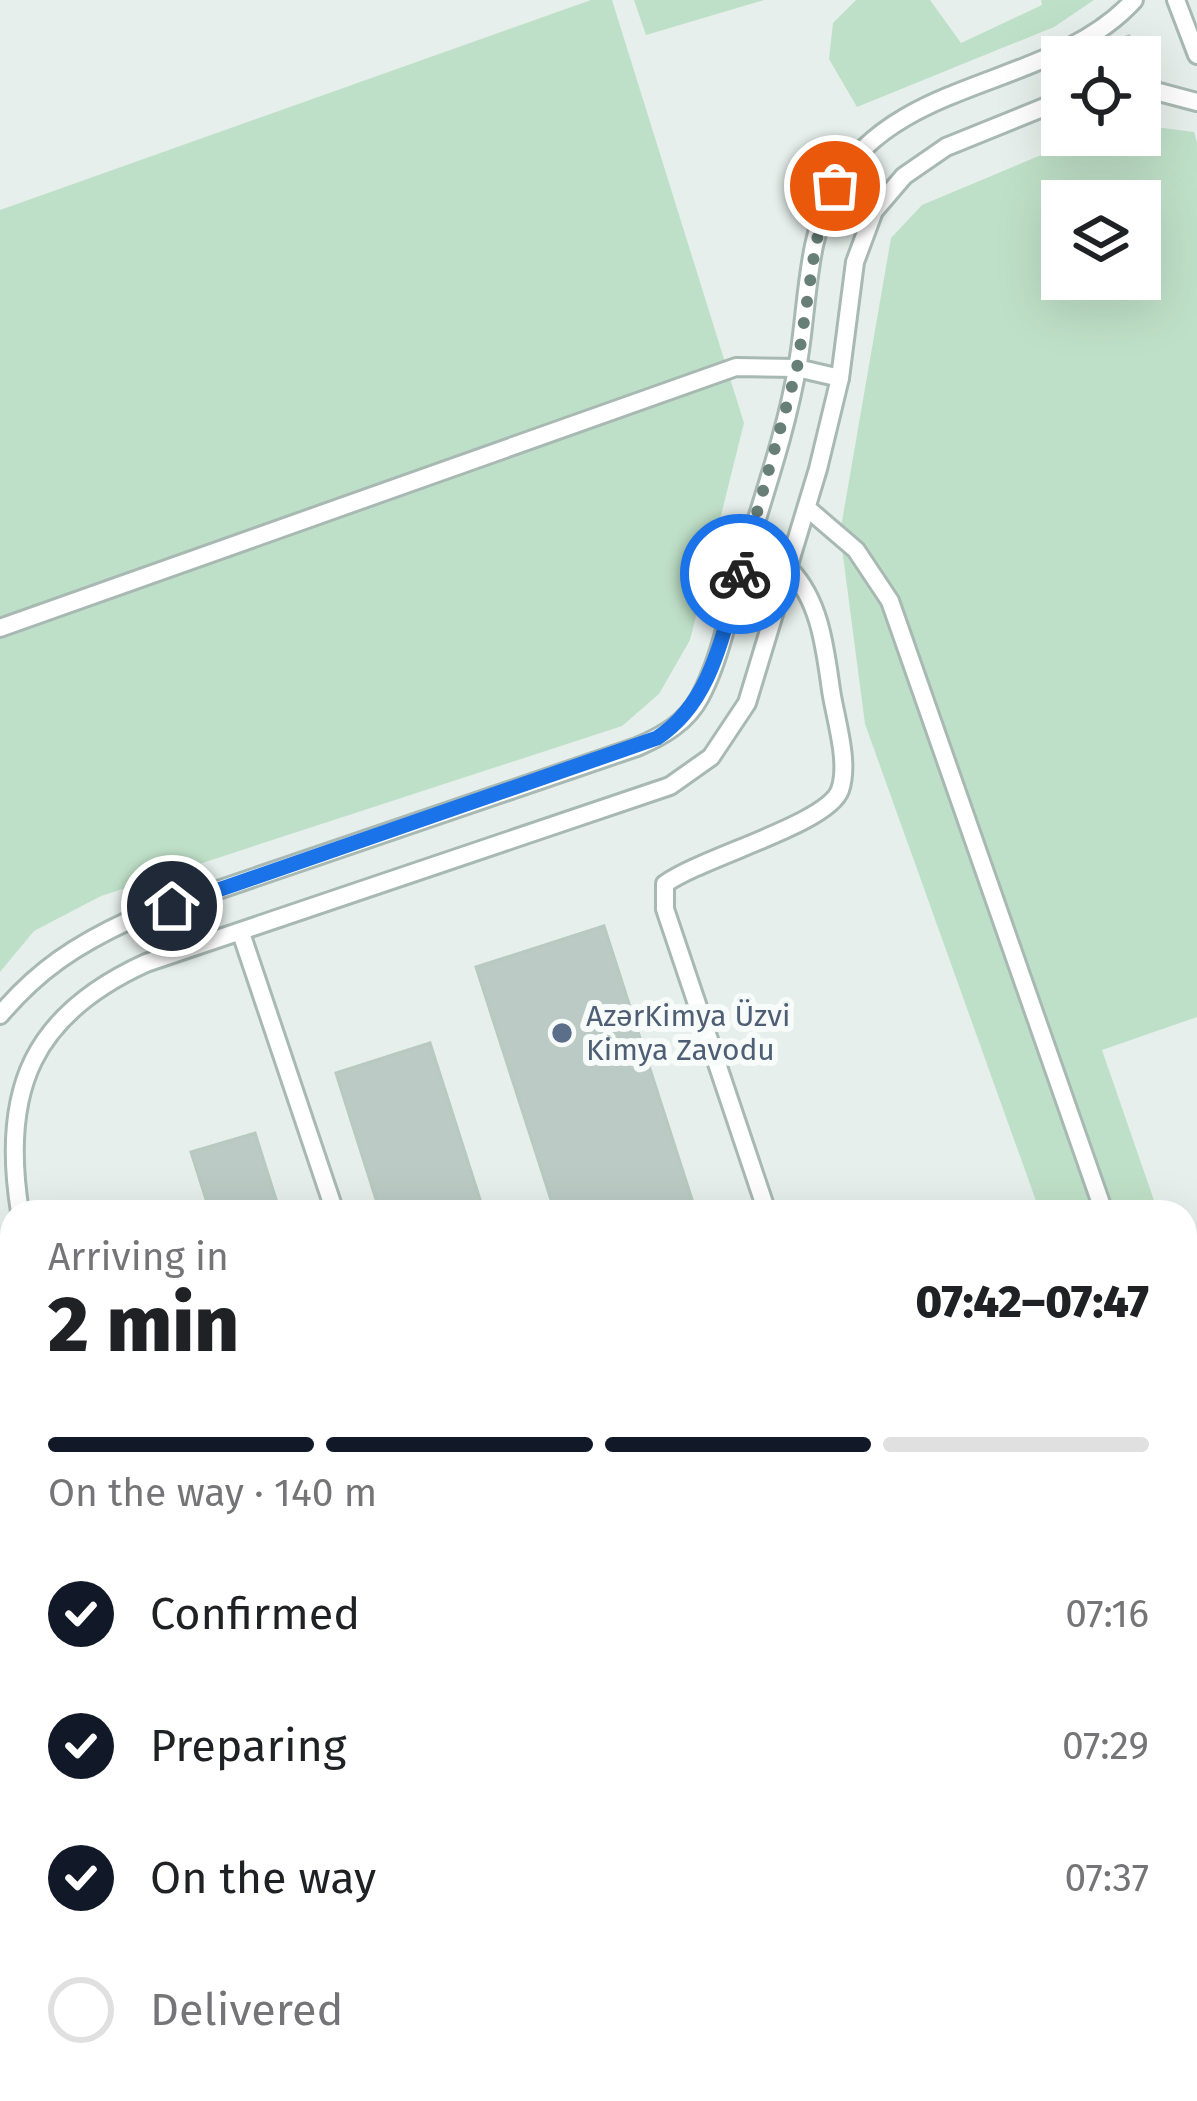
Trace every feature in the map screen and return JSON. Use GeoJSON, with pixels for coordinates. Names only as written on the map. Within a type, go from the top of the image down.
{"type":"FeatureCollection","features":[{"type":"Feature","properties":{"kind":"lane"},"geometry":{"type":"LineString","coordinates":[[0,1015],[33,976],[76,944],[130,920],[638,747],[683,721],[700,697],[719,645],[797,368],[816,242],[835,186],[866,146],[922,109],[1106,30],[1134,0]]}},
{"type":"Feature","properties":{"kind":"lane"},"geometry":{"type":"LineString","coordinates":[[1176,0],[1197,55]]}},
{"type":"Feature","properties":{"kind":"lane"},"geometry":{"type":"LineString","coordinates":[[1161,93],[1197,102]]}},
{"type":"Feature","properties":{"kind":"lane"},"geometry":{"type":"LineString","coordinates":[[17,1200],[5,1143],[8,1108],[34,1046],[63,1011],[98,985],[688,775],[732,733],[747,704],[790,571],[840,378],[855,262],[874,211],[904,176],[946,147],[1041,109]]}},
{"type":"Feature","properties":{"kind":"lane"},"geometry":{"type":"LineString","coordinates":[[0,628],[736,367],[797,368],[840,378]]}},
{"type":"Feature","properties":{"kind":"lane"},"geometry":{"type":"LineString","coordinates":[[807,508],[856,550],[890,601],[1100,1200]]}},
{"type":"Feature","properties":{"kind":"lane"},"geometry":{"type":"LineString","coordinates":[[763,1200],[665,909],[665,884],[691,865],[817,817],[840,792],[842,764],[814,603],[790,571]]}},
{"type":"Feature","properties":{"kind":"lane"},"geometry":{"type":"LineString","coordinates":[[241,933],[331,1200]]}},
{"type":"Feature","properties":{"kind":"green space"},"geometry":{"type":"Polygon","coordinates":[[[591,0],[612,0],[744,423],[690,640],[659,694],[622,726],[101,896],[34,931],[0,972],[0,210],[591,0]]]}},
{"type":"Feature","properties":{"kind":"green space"},"geometry":{"type":"Polygon","coordinates":[[[634,0],[764,0],[646,35],[634,0]]]}},
{"type":"Feature","properties":{"kind":"green space"},"geometry":{"type":"Polygon","coordinates":[[[856,0],[930,0],[961,43],[1042,5],[1041,0],[1094,0],[1054,27],[857,107],[829,59],[833,23],[856,0]]]}},
{"type":"Feature","properties":{"kind":"green space"},"geometry":{"type":"Polygon","coordinates":[[[1161,128],[1194,132],[1197,143],[1197,1017],[1102,1050],[1154,1200],[1036,1200],[865,724],[840,533],[891,238],[922,205],[1041,155],[1161,156],[1161,128]]]}},
{"type":"Feature","properties":{"kind":"building"},"geometry":{"type":"Polygon","coordinates":[[[604,926],[692,1200],[551,1200],[476,967],[604,926]]]}},
{"type":"Feature","properties":{"kind":"building"},"geometry":{"type":"Polygon","coordinates":[[[430,1043],[480,1200],[376,1200],[336,1073],[430,1043]]]}},
{"type":"Feature","properties":{"kind":"building"},"geometry":{"type":"Polygon","coordinates":[[[255,1133],[276,1200],[206,1200],[191,1152],[255,1133]]]}},
{"type":"Feature","properties":{"kind":"way so far"},"geometry":{"type":"LineString","coordinates":[[740,574],[797,368],[816,242],[835,186]]}},
{"type":"Feature","properties":{"kind":"place","name":"AzərKimya Üzvi Kimya Zavodu"},"geometry":{"type":"Point","coordinates":[562,1033]}},
{"type":"Feature","properties":{"kind":"route"},"geometry":{"type":"LineString","coordinates":[[172,906],[657,738],[683,721],[700,697],[740,574]]}}]}
